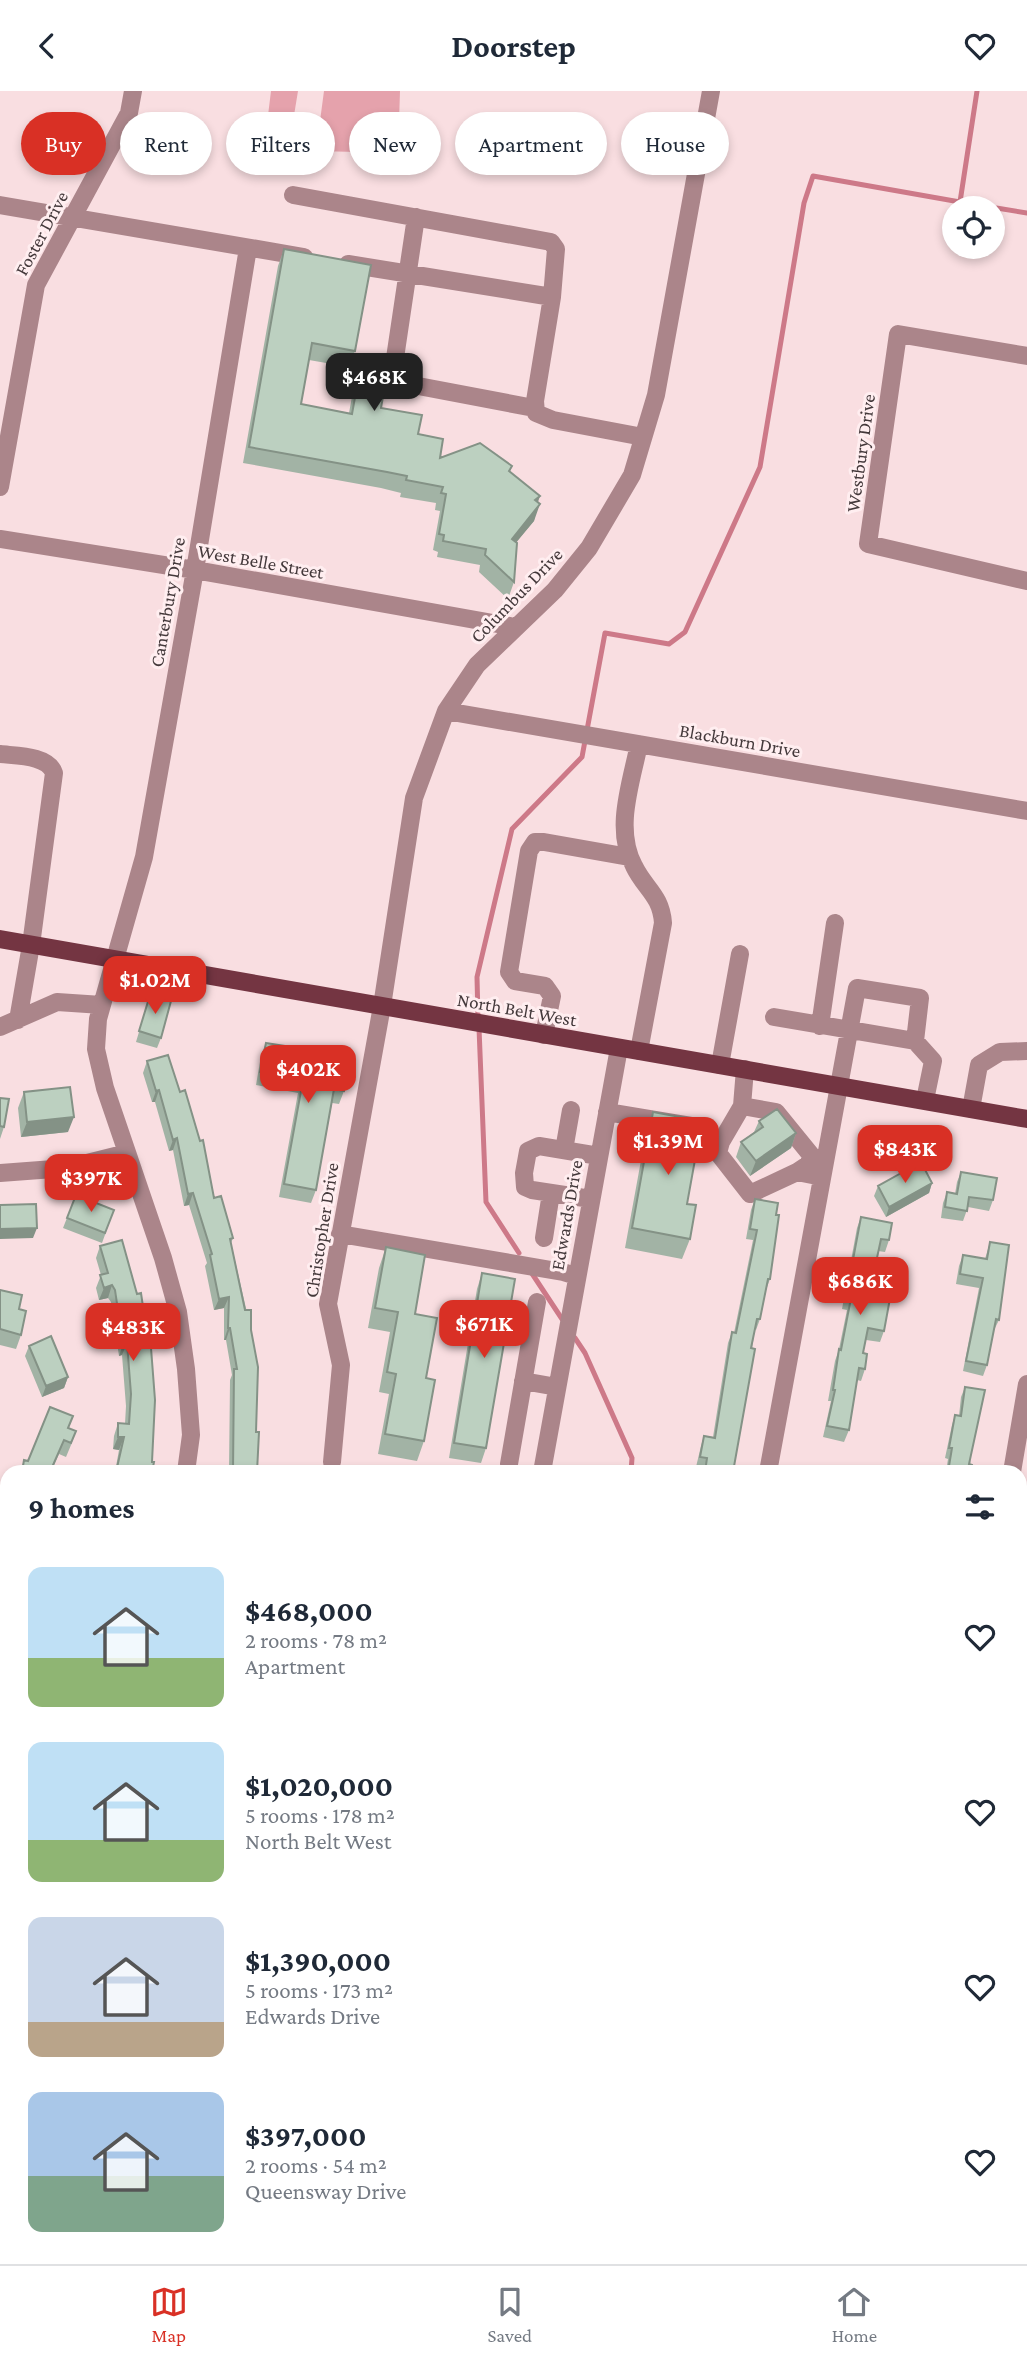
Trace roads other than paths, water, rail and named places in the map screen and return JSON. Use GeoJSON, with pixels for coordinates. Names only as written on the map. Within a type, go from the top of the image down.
{"type":"FeatureCollection","features":[{"type":"Feature","properties":{"kind":"main road","name":"North Belt West"},"geometry":{"type":"LineString","coordinates":[[0,939],[1027,1119]]}},
{"type":"Feature","properties":{"kind":"street","name":"Foster Drive"},"geometry":{"type":"LineString","coordinates":[[0,487],[36,285],[129,113],[132,91]]}},
{"type":"Feature","properties":{"kind":"street","name":"Columbus Drive"},"geometry":{"type":"LineString","coordinates":[[382,1006],[414,798],[446,711],[477,665],[555,590],[589,548],[632,475],[656,395],[711,91]]}},
{"type":"Feature","properties":{"kind":"street"},"geometry":{"type":"LineString","coordinates":[[293,195],[551,242],[556,249],[552,297],[534,408],[536,413],[553,420],[643,437]]}},
{"type":"Feature","properties":{"kind":"street"},"geometry":{"type":"LineString","coordinates":[[0,205],[552,297]]}},
{"type":"Feature","properties":{"kind":"street"},"geometry":{"type":"LineString","coordinates":[[416,217],[395,358],[395,366],[400,376],[420,387],[534,408]]}},
{"type":"Feature","properties":{"kind":"street","name":"Canterbury Drive"},"geometry":{"type":"LineString","coordinates":[[187,1465],[191,1435],[178,1312],[163,1258],[105,1088],[96,1049],[98,1019],[144,857],[195,570],[247,248]]}},
{"type":"Feature","properties":{"kind":"street","name":"Westbury Drive"},"geometry":{"type":"LineString","coordinates":[[1027,356],[898,334],[868,544],[1027,581]]}},
{"type":"Feature","properties":{"kind":"street","name":"West Belle Street"},"geometry":{"type":"LineString","coordinates":[[0,539],[195,570],[515,627]]}},
{"type":"Feature","properties":{"kind":"street","name":"Blackburn Drive"},"geometry":{"type":"LineString","coordinates":[[446,711],[1027,811]]}},
{"type":"Feature","properties":{"kind":"street"},"geometry":{"type":"LineString","coordinates":[[639,744],[624,827],[625,845],[634,868],[662,908],[663,923],[639,1051]]}},
{"type":"Feature","properties":{"kind":"street"},"geometry":{"type":"LineString","coordinates":[[0,754],[45,761],[52,766],[54,773],[18,1020]]}},
{"type":"Feature","properties":{"kind":"street"},"geometry":{"type":"LineString","coordinates":[[544,1035],[552,996],[545,986],[515,981],[509,972],[529,851],[535,842],[544,842],[629,857]]}},
{"type":"Feature","properties":{"kind":"street"},"geometry":{"type":"LineString","coordinates":[[820,1026],[835,923]]}},
{"type":"Feature","properties":{"kind":"street"},"geometry":{"type":"LineString","coordinates":[[720,1065],[740,954]]}},
{"type":"Feature","properties":{"kind":"street"},"geometry":{"type":"LineString","coordinates":[[769,1465],[857,988],[920,998],[915,1041]]}},
{"type":"Feature","properties":{"kind":"street"},"geometry":{"type":"LineString","coordinates":[[0,1027],[57,1002],[102,1005]]}},
{"type":"Feature","properties":{"kind":"street","name":"Christopher Drive"},"geometry":{"type":"LineString","coordinates":[[332,1462],[341,1365],[328,1304],[382,1006]]}},
{"type":"Feature","properties":{"kind":"street"},"geometry":{"type":"LineString","coordinates":[[774,1017],[915,1041],[933,1061],[925,1100]]}},
{"type":"Feature","properties":{"kind":"street","name":"Edwards Drive"},"geometry":{"type":"LineString","coordinates":[[543,1465],[619,1048]]}},
{"type":"Feature","properties":{"kind":"street"},"geometry":{"type":"LineString","coordinates":[[971,1109],[979,1065],[1000,1052],[1027,1051]]}},
{"type":"Feature","properties":{"kind":"street"},"geometry":{"type":"LineString","coordinates":[[742,1106],[776,1112],[811,1155],[809,1164],[750,1193],[718,1153],[721,1142],[742,1106],[745,1069]]}},
{"type":"Feature","properties":{"kind":"street"},"geometry":{"type":"LineString","coordinates":[[564,1150],[571,1110]]}},
{"type":"Feature","properties":{"kind":"street"},"geometry":{"type":"LineString","coordinates":[[607,1112],[703,1128]]}},
{"type":"Feature","properties":{"kind":"street"},"geometry":{"type":"LineString","coordinates":[[591,1199],[532,1191],[526,1187],[524,1173],[528,1151],[539,1146],[599,1156]]}},
{"type":"Feature","properties":{"kind":"street"},"geometry":{"type":"LineString","coordinates":[[0,1173],[67,1168],[127,1153]]}},
{"type":"Feature","properties":{"kind":"street"},"geometry":{"type":"LineString","coordinates":[[797,1172],[822,1177]]}},
{"type":"Feature","properties":{"kind":"street"},"geometry":{"type":"LineString","coordinates":[[544,1238],[551,1193]]}},
{"type":"Feature","properties":{"kind":"street"},"geometry":{"type":"LineString","coordinates":[[340,1234],[576,1276]]}},
{"type":"Feature","properties":{"kind":"street"},"geometry":{"type":"LineString","coordinates":[[509,1464],[537,1302]]}},
{"type":"Feature","properties":{"kind":"street"},"geometry":{"type":"LineString","coordinates":[[523,1381],[557,1387]]}},
{"type":"Feature","properties":{"kind":"street"},"geometry":{"type":"LineString","coordinates":[[1013,1465],[1027,1384]]}},
{"type":"Feature","properties":{"kind":"waterway"},"geometry":{"type":"LineString","coordinates":[[478,1018],[477,977],[512,829],[582,757],[605,633],[669,644],[685,632],[760,467],[804,203],[813,176],[960,202],[977,91]]}},
{"type":"Feature","properties":{"kind":"waterway"},"geometry":{"type":"LineString","coordinates":[[1005,209],[1027,213]]}},
{"type":"Feature","properties":{"kind":"waterway"},"geometry":{"type":"LineString","coordinates":[[479,1028],[486,1202],[519,1253]]}},
{"type":"Feature","properties":{"kind":"waterway"},"geometry":{"type":"LineString","coordinates":[[531,1272],[562,1319]]}},
{"type":"Feature","properties":{"kind":"waterway"},"geometry":{"type":"LineString","coordinates":[[575,1338],[585,1353],[632,1458],[632,1465]]}}]}
